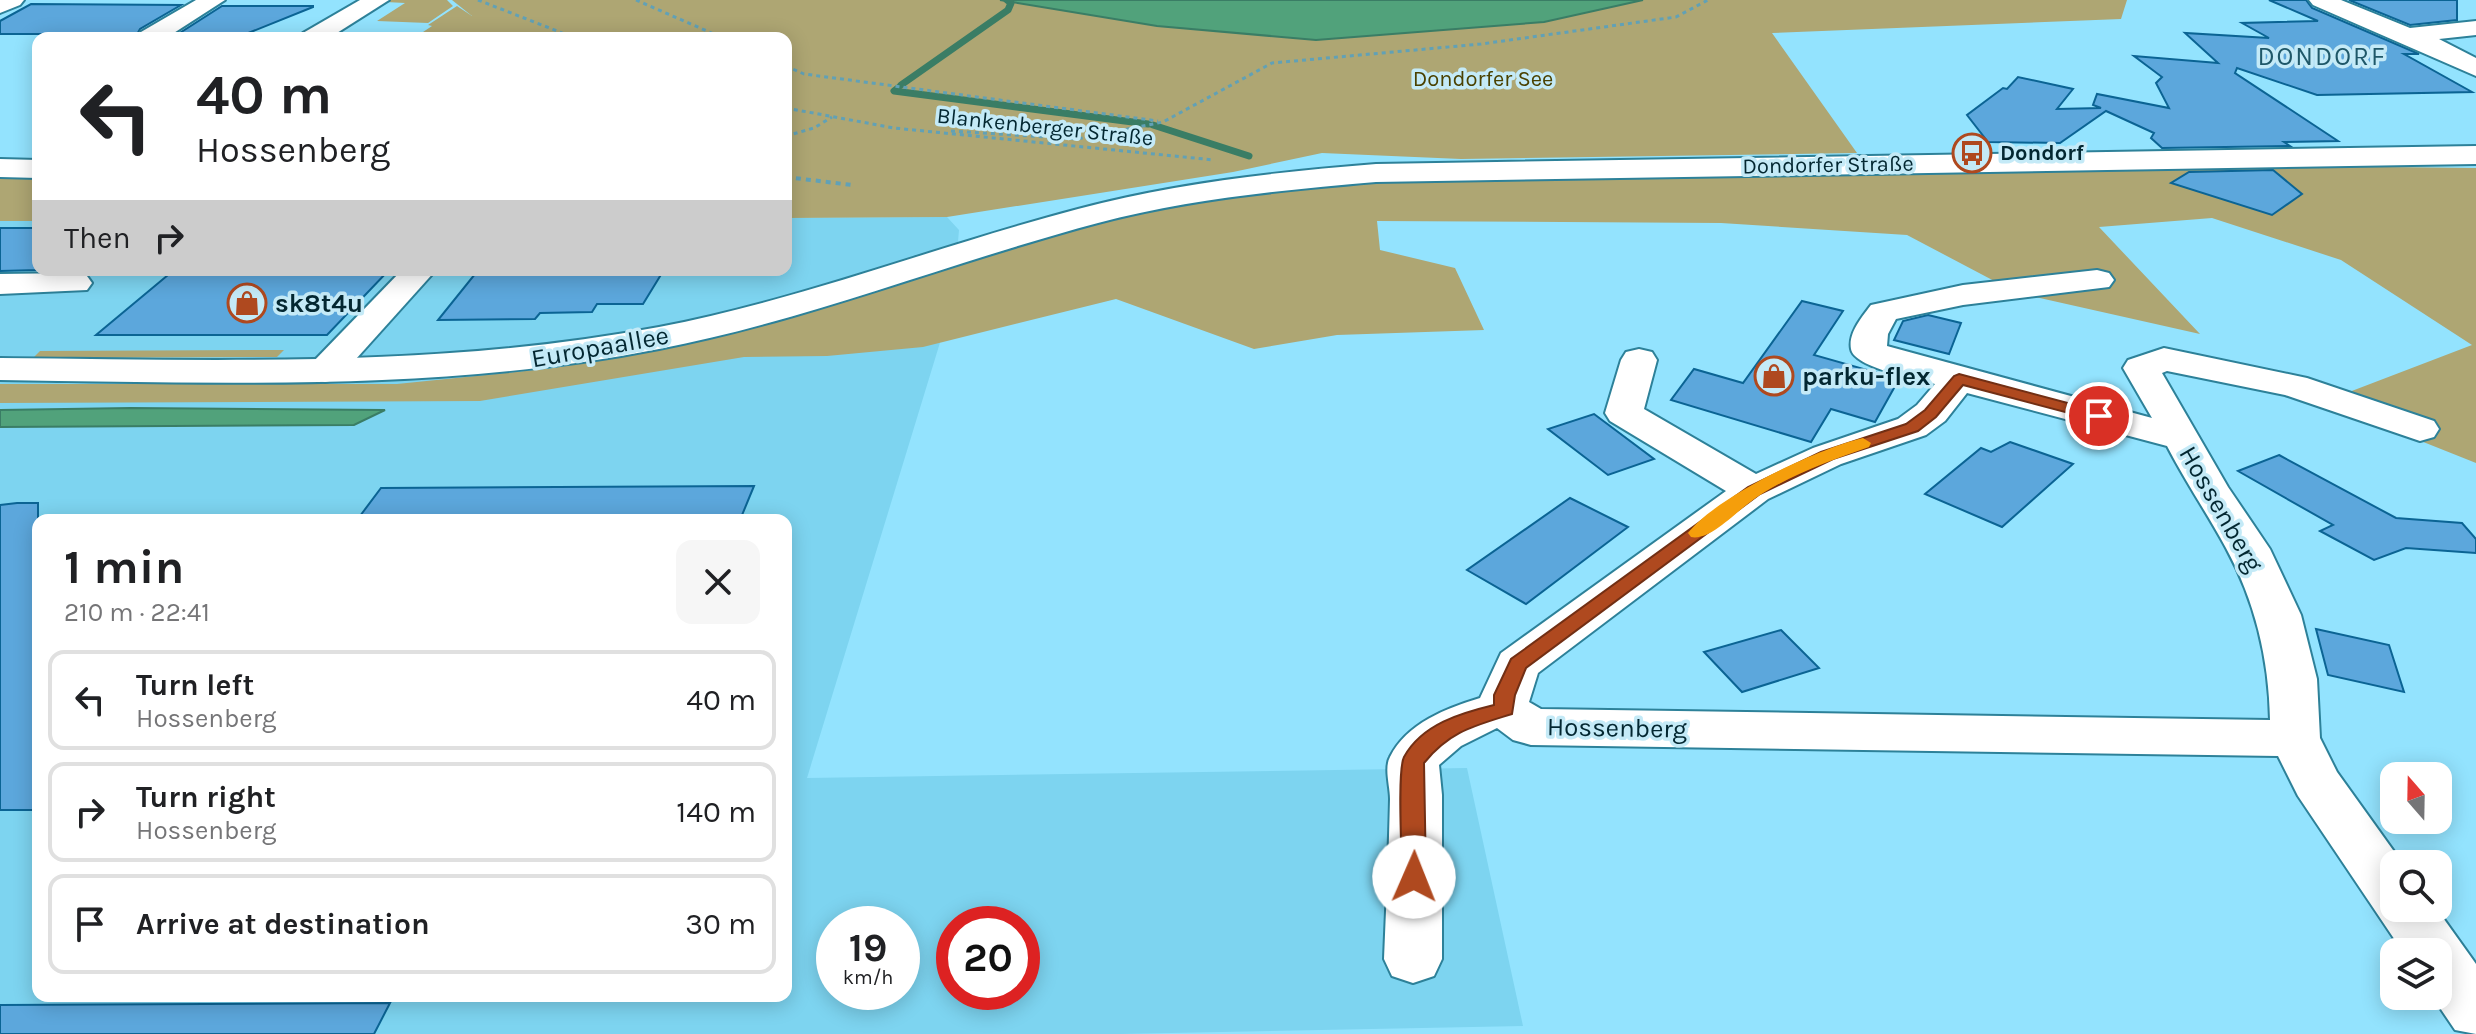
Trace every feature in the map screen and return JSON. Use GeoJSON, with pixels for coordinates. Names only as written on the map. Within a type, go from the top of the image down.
{"type":"FeatureCollection","features":[{"type":"Feature","properties":{"kind":"main road","name":"Dondorfer Straße"},"geometry":{"type":"LineString","coordinates":[[1181,195],[1254,183],[1376,173],[2476,155]]}},
{"type":"Feature","properties":{"kind":"main road","name":"Europaallee"},"geometry":{"type":"LineString","coordinates":[[0,369],[325,371],[503,363],[583,352],[664,337],[816,298],[1094,214],[1181,195]]}},
{"type":"Feature","properties":{"kind":"street"},"geometry":{"type":"LineString","coordinates":[[0,6],[12,0]]}},
{"type":"Feature","properties":{"kind":"street"},"geometry":{"type":"LineString","coordinates":[[159,32],[213,0]]}},
{"type":"Feature","properties":{"kind":"street"},"geometry":{"type":"LineString","coordinates":[[322,32],[377,0]]}},
{"type":"Feature","properties":{"kind":"street"},"geometry":{"type":"LineString","coordinates":[[2321,0],[2408,35],[2476,68]]}},
{"type":"Feature","properties":{"kind":"street"},"geometry":{"type":"LineString","coordinates":[[2408,35],[2476,28]]}},
{"type":"Feature","properties":{"kind":"street"},"geometry":{"type":"LineString","coordinates":[[0,168],[32,169]]}},
{"type":"Feature","properties":{"kind":"street"},"geometry":{"type":"LineString","coordinates":[[0,256],[32,256]]}},
{"type":"Feature","properties":{"kind":"street"},"geometry":{"type":"LineString","coordinates":[[325,371],[414,276]]}},
{"type":"Feature","properties":{"kind":"street","name":"Hossenberg"},"geometry":{"type":"LineString","coordinates":[[2097,280],[1975,291],[1883,312],[1870,334],[1869,351],[1959,379],[2183,438],[2208,487],[2248,549],[2278,615],[2293,679],[2295,738],[2316,782],[2380,874]]}},
{"type":"Feature","properties":{"kind":"street"},"geometry":{"type":"LineString","coordinates":[[0,284],[75,283]]}},
{"type":"Feature","properties":{"kind":"street"},"geometry":{"type":"LineString","coordinates":[[2183,438],[2141,368],[2164,359],[2294,386],[2420,429]]}},
{"type":"Feature","properties":{"kind":"street"},"geometry":{"type":"LineString","coordinates":[[1639,360],[1624,413],[1754,490]]}},
{"type":"Feature","properties":{"kind":"street"},"geometry":{"type":"LineString","coordinates":[[1413,959],[1416,795],[1413,761],[1433,738],[1464,720],[1504,709],[1505,695],[1518,664],[1754,490],[1827,456],[1912,427],[1931,413],[1959,379]]}},
{"type":"Feature","properties":{"kind":"street","name":"Hossenberg"},"geometry":{"type":"LineString","coordinates":[[1504,709],[1531,727],[2295,738]]}},
{"type":"Feature","properties":{"kind":"street"},"geometry":{"type":"LineString","coordinates":[[2452,977],[2476,1012]]}},
{"type":"Feature","properties":{"kind":"path"},"geometry":{"type":"LineString","coordinates":[[478,0],[560,32]]}},
{"type":"Feature","properties":{"kind":"path"},"geometry":{"type":"LineString","coordinates":[[636,0],[709,32]]}},
{"type":"Feature","properties":{"kind":"path"},"geometry":{"type":"LineString","coordinates":[[894,128],[1077,139],[1163,122],[1272,63],[1481,44],[1676,17],[1708,0]]}},
{"type":"Feature","properties":{"kind":"path"},"geometry":{"type":"LineString","coordinates":[[792,69],[804,74],[1163,122]]}},
{"type":"Feature","properties":{"kind":"path","name":"Blankenberger Straße"},"geometry":{"type":"LineString","coordinates":[[792,109],[894,128],[1061,147],[1227,161]]}},
{"type":"Feature","properties":{"kind":"path"},"geometry":{"type":"LineString","coordinates":[[792,134],[814,128],[832,117]]}},
{"type":"Feature","properties":{"kind":"path"},"geometry":{"type":"LineString","coordinates":[[792,178],[852,185]]}},
{"type":"Feature","properties":{"kind":"shaded area"},"geometry":{"type":"Polygon","coordinates":[[[1000,0],[1643,0],[1544,22],[1316,40],[1157,26],[1000,0]]]}},
{"type":"Feature","properties":{"kind":"shaded area"},"geometry":{"type":"Polygon","coordinates":[[[947,217],[959,230],[953,300],[807,778],[1467,768],[1523,1026],[1120,1034],[0,1034],[0,221],[32,221],[32,276],[792,276],[792,218],[947,217]]]}},
{"type":"Feature","properties":{"kind":"shaded area"},"geometry":{"type":"Polygon","coordinates":[[[0,410],[385,410],[354,425],[0,427],[0,410]]]}},
{"type":"Feature","properties":{"kind":"green space"},"geometry":{"type":"Polygon","coordinates":[[[447,0],[453,6],[428,23],[377,21],[405,3],[386,2],[447,0]]]}},
{"type":"Feature","properties":{"kind":"green space","name":"Dondorfer See"},"geometry":{"type":"Polygon","coordinates":[[[452,0],[2127,0],[2121,19],[1772,33],[1857,153],[1461,159],[1322,153],[1233,172],[947,217],[792,218],[792,32],[423,32],[432,26],[428,25],[457,6],[472,16],[452,0]]]}},
{"type":"Feature","properties":{"kind":"green space"},"geometry":{"type":"Polygon","coordinates":[[[2300,166],[2476,168],[2476,463],[2323,402],[2472,345],[2341,260],[2212,218],[2099,227],[2200,334],[2017,293],[1907,235],[1721,223],[1377,221],[1380,250],[1455,268],[1484,330],[1337,335],[1254,349],[1116,299],[923,347],[827,356],[744,357],[480,401],[0,403],[0,384],[397,384],[554,368],[731,332],[1076,225],[1188,204],[1353,182],[2300,166]]]}},
{"type":"Feature","properties":{"kind":"green space"},"geometry":{"type":"Polygon","coordinates":[[[0,172],[32,172],[32,221],[0,221],[0,172]]]}},
{"type":"Feature","properties":{"kind":"green space"},"geometry":{"type":"Polygon","coordinates":[[[284,350],[277,357],[33,358],[40,351],[284,350]]]}},
{"type":"Feature","properties":{"kind":"building"},"geometry":{"type":"Polygon","coordinates":[[[2269,0],[2306,0],[2312,8],[2419,54],[2404,54],[2472,92],[2317,95],[2237,68],[2235,73],[2338,141],[2284,142],[2290,146],[2162,148],[2151,138],[2154,133],[2106,111],[2060,143],[1988,142],[1967,115],[2003,88],[2007,89],[2018,77],[2073,89],[2057,109],[2101,108],[2093,105],[2097,94],[2169,108],[2156,83],[2162,77],[2134,56],[2218,63],[2185,33],[2269,38],[2242,23],[2318,21],[2269,0]]]}},
{"type":"Feature","properties":{"kind":"building"},"geometry":{"type":"Polygon","coordinates":[[[2349,0],[2457,0],[2457,20],[2410,25],[2349,0]]]}},
{"type":"Feature","properties":{"kind":"building"},"geometry":{"type":"Polygon","coordinates":[[[31,4],[181,5],[138,32],[0,34],[0,21],[31,4]]]}},
{"type":"Feature","properties":{"kind":"building"},"geometry":{"type":"Polygon","coordinates":[[[222,6],[313,6],[251,32],[181,32],[222,6]]]}},
{"type":"Feature","properties":{"kind":"building"},"geometry":{"type":"Polygon","coordinates":[[[2273,170],[2302,194],[2272,215],[2171,183],[2189,172],[2273,170]]]}},
{"type":"Feature","properties":{"kind":"building"},"geometry":{"type":"Polygon","coordinates":[[[0,228],[32,228],[32,270],[0,271],[0,228]]]}},
{"type":"Feature","properties":{"kind":"building","name":"sk8t4u"},"geometry":{"type":"Polygon","coordinates":[[[167,276],[383,276],[327,335],[96,335],[167,276]]]}},
{"type":"Feature","properties":{"kind":"building"},"geometry":{"type":"Polygon","coordinates":[[[473,276],[660,276],[643,304],[597,304],[592,312],[540,313],[535,319],[438,320],[473,276]]]}},
{"type":"Feature","properties":{"kind":"building","name":"parku-flex"},"geometry":{"type":"Polygon","coordinates":[[[1802,301],[1843,311],[1814,355],[1899,379],[1875,422],[1831,409],[1811,442],[1671,400],[1694,369],[1743,383],[1802,301]]]}},
{"type":"Feature","properties":{"kind":"building"},"geometry":{"type":"Polygon","coordinates":[[[1928,315],[1961,323],[1949,354],[1894,340],[1903,321],[1928,315]]]}},
{"type":"Feature","properties":{"kind":"building"},"geometry":{"type":"Polygon","coordinates":[[[1594,414],[1654,459],[1608,475],[1548,429],[1594,414]]]}},
{"type":"Feature","properties":{"kind":"building"},"geometry":{"type":"Polygon","coordinates":[[[2010,442],[2073,464],[2002,527],[1925,494],[1981,448],[1991,452],[2010,442]]]}},
{"type":"Feature","properties":{"kind":"building"},"geometry":{"type":"Polygon","coordinates":[[[2279,455],[2396,518],[2462,523],[2476,539],[2476,553],[2406,548],[2374,560],[2320,531],[2333,525],[2238,471],[2279,455]]]}},
{"type":"Feature","properties":{"kind":"building"},"geometry":{"type":"Polygon","coordinates":[[[754,486],[742,514],[362,514],[381,488],[754,486]]]}},
{"type":"Feature","properties":{"kind":"building"},"geometry":{"type":"Polygon","coordinates":[[[1570,498],[1628,527],[1526,604],[1467,570],[1570,498]]]}},
{"type":"Feature","properties":{"kind":"building"},"geometry":{"type":"Polygon","coordinates":[[[38,503],[38,514],[32,514],[32,810],[0,810],[0,505],[38,503]]]}},
{"type":"Feature","properties":{"kind":"building"},"geometry":{"type":"Polygon","coordinates":[[[2316,629],[2389,645],[2404,692],[2328,675],[2316,629]]]}},
{"type":"Feature","properties":{"kind":"building"},"geometry":{"type":"Polygon","coordinates":[[[1781,630],[1819,668],[1742,692],[1704,652],[1781,630]]]}},
{"type":"Feature","properties":{"kind":"building"},"geometry":{"type":"Polygon","coordinates":[[[390,1003],[374,1034],[0,1034],[0,1005],[390,1003]]]}},
{"type":"Feature","properties":{"kind":"waterway"},"geometry":{"type":"LineString","coordinates":[[901,85],[1008,10],[1011,3],[1007,0]]}},
{"type":"Feature","properties":{"kind":"waterway"},"geometry":{"type":"LineString","coordinates":[[898,88],[894,91],[1148,124]]}},
{"type":"Feature","properties":{"kind":"waterway"},"geometry":{"type":"LineString","coordinates":[[1153,125],[1249,156]]}},
{"type":"Feature","properties":{"kind":"slow traffic"},"geometry":{"type":"LineString","coordinates":[[1697,533],[1754,490],[1863,443]]}},
{"type":"Feature","properties":{"kind":"place","name":"Dondorf"},"geometry":{"type":"Point","coordinates":[1972,153]}},
{"type":"Feature","properties":{"kind":"place","name":"sk8t4u"},"geometry":{"type":"Point","coordinates":[247,303]}},
{"type":"Feature","properties":{"kind":"place","name":"parku-flex"},"geometry":{"type":"Point","coordinates":[1774,376]}},
{"type":"Feature","properties":{"kind":"district","name":"DONDORF"},"geometry":{"type":"Point","coordinates":[2322,56]}},
{"type":"Feature","properties":{"kind":"route"},"geometry":{"type":"LineString","coordinates":[[1414,877],[1416,795],[1413,761],[1433,738],[1464,720],[1504,709],[1505,695],[1518,664],[1754,490],[1827,456],[1912,427],[1949,395],[1959,379],[2099,416]]}}]}
